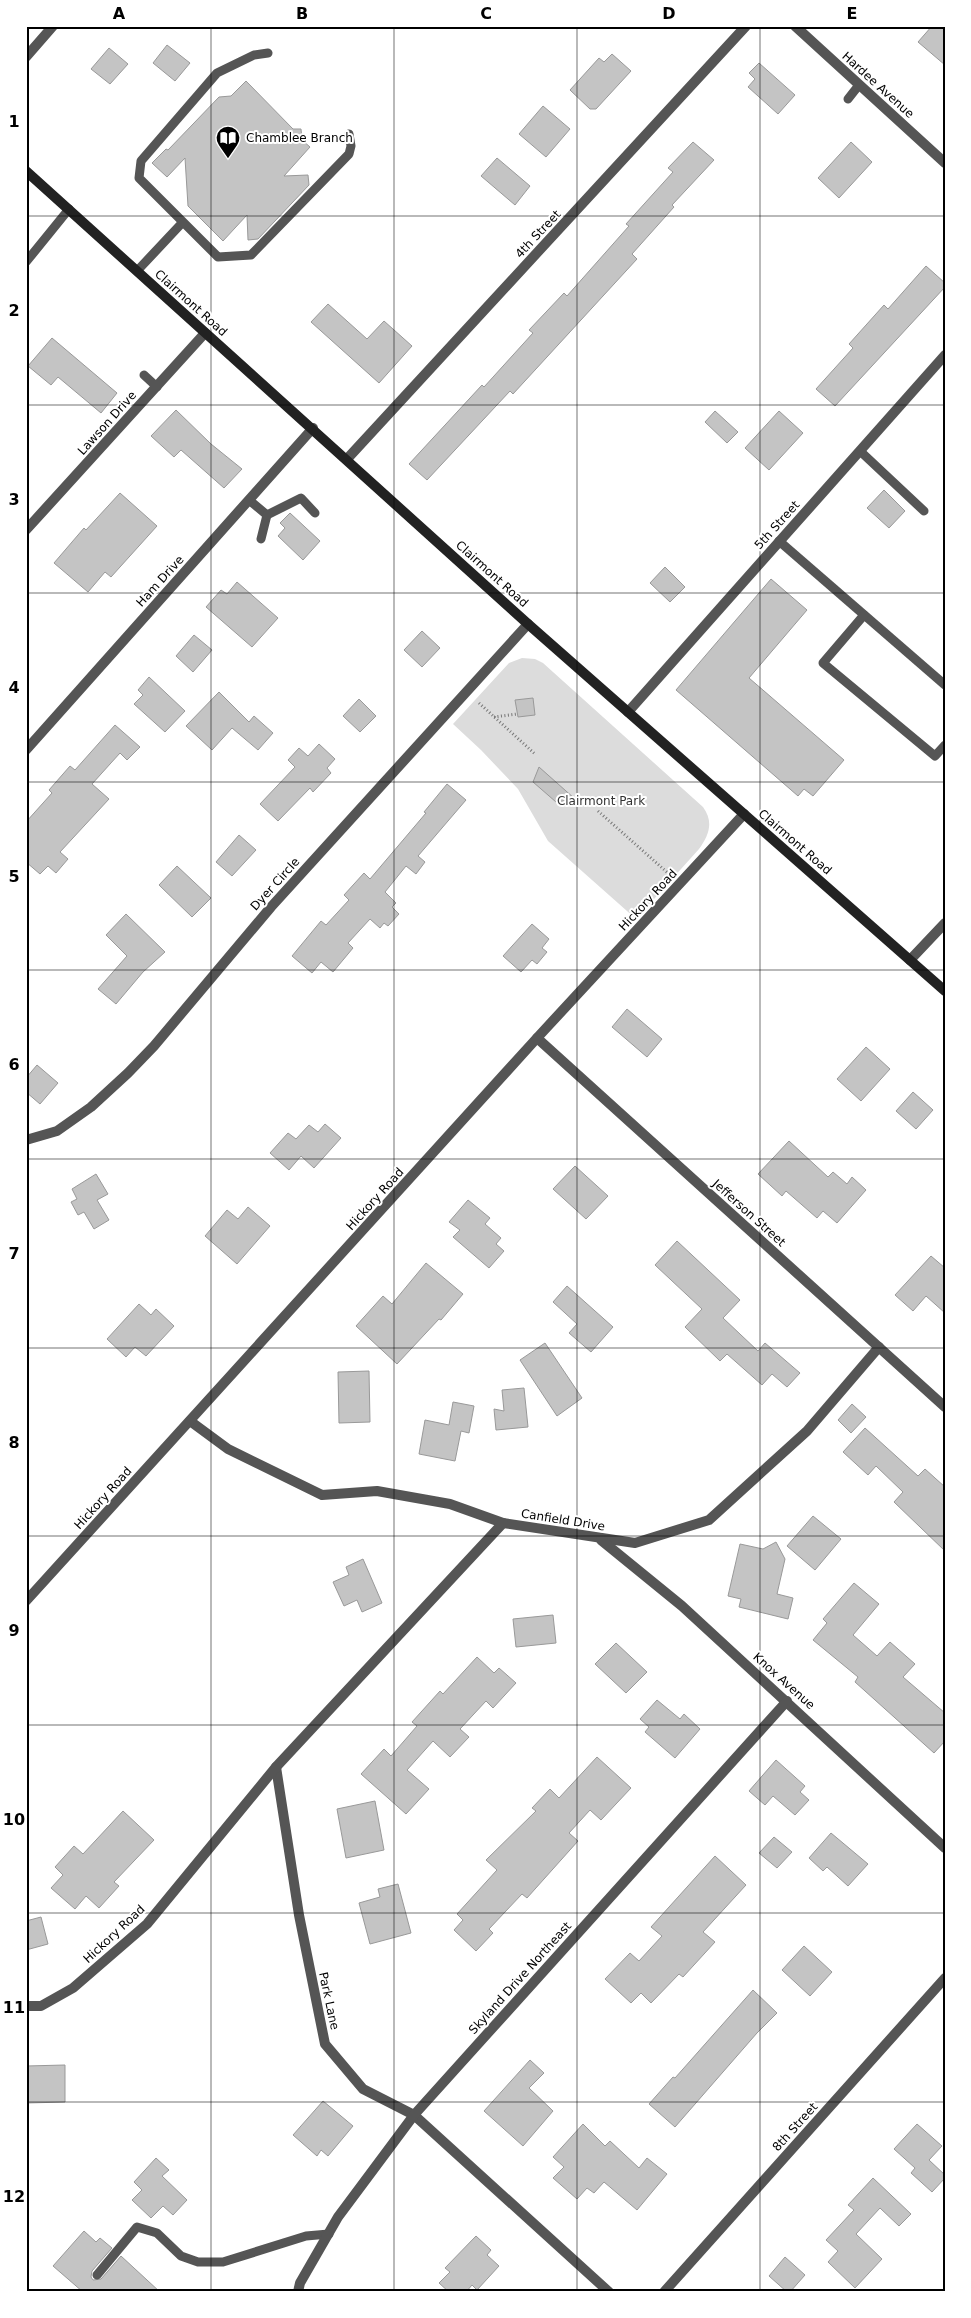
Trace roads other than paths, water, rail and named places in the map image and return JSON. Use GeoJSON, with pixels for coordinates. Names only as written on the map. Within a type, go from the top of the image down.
{"type":"FeatureCollection","features":[{"type":"Feature","properties":{"kind":"main road","name":"Clairmont Road"},"geometry":{"type":"LineString","coordinates":[[26,171],[528,624],[945,991]]}},
{"type":"Feature","properties":{"kind":"street"},"geometry":{"type":"LineString","coordinates":[[26,58],[53,26]]}},
{"type":"Feature","properties":{"kind":"street","name":"4th Street"},"geometry":{"type":"LineString","coordinates":[[347,459],[746,26]]}},
{"type":"Feature","properties":{"kind":"street","name":"Hardee Avenue"},"geometry":{"type":"LineString","coordinates":[[794,26],[945,162]]}},
{"type":"Feature","properties":{"kind":"street","name":"Lawson Drive"},"geometry":{"type":"LineString","coordinates":[[26,530],[205,333]]}},
{"type":"Feature","properties":{"kind":"street","name":"5th Street"},"geometry":{"type":"LineString","coordinates":[[628,712],[945,355]]}},
{"type":"Feature","properties":{"kind":"street","name":"Ham Drive"},"geometry":{"type":"LineString","coordinates":[[26,750],[313,428]]}},
{"type":"Feature","properties":{"kind":"street","name":"Dyer Circle"},"geometry":{"type":"LineString","coordinates":[[26,1140],[56,1131],[91,1107],[128,1073],[154,1046],[271,907],[528,624]]}},
{"type":"Feature","properties":{"kind":"street","name":"Hickory Road"},"geometry":{"type":"LineString","coordinates":[[26,1601],[537,1038],[744,814]]}},
{"type":"Feature","properties":{"kind":"street"},"geometry":{"type":"LineString","coordinates":[[910,960],[945,923]]}},
{"type":"Feature","properties":{"kind":"street","name":"Jefferson Street"},"geometry":{"type":"LineString","coordinates":[[537,1038],[945,1407]]}},
{"type":"Feature","properties":{"kind":"street","name":"Canfield Drive"},"geometry":{"type":"LineString","coordinates":[[190,1421],[228,1449],[322,1495],[377,1491],[450,1504],[503,1523],[635,1543],[709,1520],[807,1431],[879,1347]]}},
{"type":"Feature","properties":{"kind":"street","name":"Hickory Road"},"geometry":{"type":"LineString","coordinates":[[26,2006],[41,2006],[73,1988],[147,1924],[276,1767],[503,1523]]}},
{"type":"Feature","properties":{"kind":"street","name":"Knox Avenue"},"geometry":{"type":"LineString","coordinates":[[601,1539],[682,1606],[945,1848]]}},
{"type":"Feature","properties":{"kind":"street","name":"Skyland Drive Northeast"},"geometry":{"type":"LineString","coordinates":[[298,2292],[300,2283],[338,2218],[414,2115],[787,1701]]}},
{"type":"Feature","properties":{"kind":"street","name":"Park Lane"},"geometry":{"type":"LineString","coordinates":[[276,1767],[298,1915],[325,2044],[363,2089],[414,2115],[609,2292]]}},
{"type":"Feature","properties":{"kind":"street","name":"8th Street"},"geometry":{"type":"LineString","coordinates":[[664,2292],[945,1978]]}},
{"type":"Feature","properties":{"kind":"lane"},"geometry":{"type":"LineString","coordinates":[[268,53],[254,55],[217,73],[141,161],[139,178],[182,223],[218,257],[251,255],[349,154],[351,146],[349,134]]}},
{"type":"Feature","properties":{"kind":"lane"},"geometry":{"type":"LineString","coordinates":[[848,99],[859,85]]}},
{"type":"Feature","properties":{"kind":"lane"},"geometry":{"type":"LineString","coordinates":[[26,262],[69,209]]}},
{"type":"Feature","properties":{"kind":"lane"},"geometry":{"type":"LineString","coordinates":[[137,271],[182,223]]}},
{"type":"Feature","properties":{"kind":"lane"},"geometry":{"type":"LineString","coordinates":[[144,375],[157,387]]}},
{"type":"Feature","properties":{"kind":"lane"},"geometry":{"type":"LineString","coordinates":[[860,450],[924,510]]}},
{"type":"Feature","properties":{"kind":"lane"},"geometry":{"type":"LineString","coordinates":[[267,514],[301,498],[315,513]]}},
{"type":"Feature","properties":{"kind":"lane"},"geometry":{"type":"LineString","coordinates":[[249,500],[267,514]]}},
{"type":"Feature","properties":{"kind":"lane"},"geometry":{"type":"LineString","coordinates":[[261,539],[267,514]]}},
{"type":"Feature","properties":{"kind":"lane"},"geometry":{"type":"LineString","coordinates":[[779,541],[945,685]]}},
{"type":"Feature","properties":{"kind":"lane"},"geometry":{"type":"LineString","coordinates":[[864,615],[823,663],[935,756],[945,745]]}},
{"type":"Feature","properties":{"kind":"lane"},"geometry":{"type":"LineString","coordinates":[[97,2275],[137,2227],[157,2233],[181,2256],[198,2262],[223,2262],[306,2236],[329,2234]]}},
{"type":"Feature","properties":{"kind":"place","name":"Chamblee Branch"},"geometry":{"type":"Point","coordinates":[228,159]}},
{"type":"Feature","properties":{"kind":"park label","name":"Clairmont Park"},"geometry":{"type":"Point","coordinates":[601,801]}}]}
